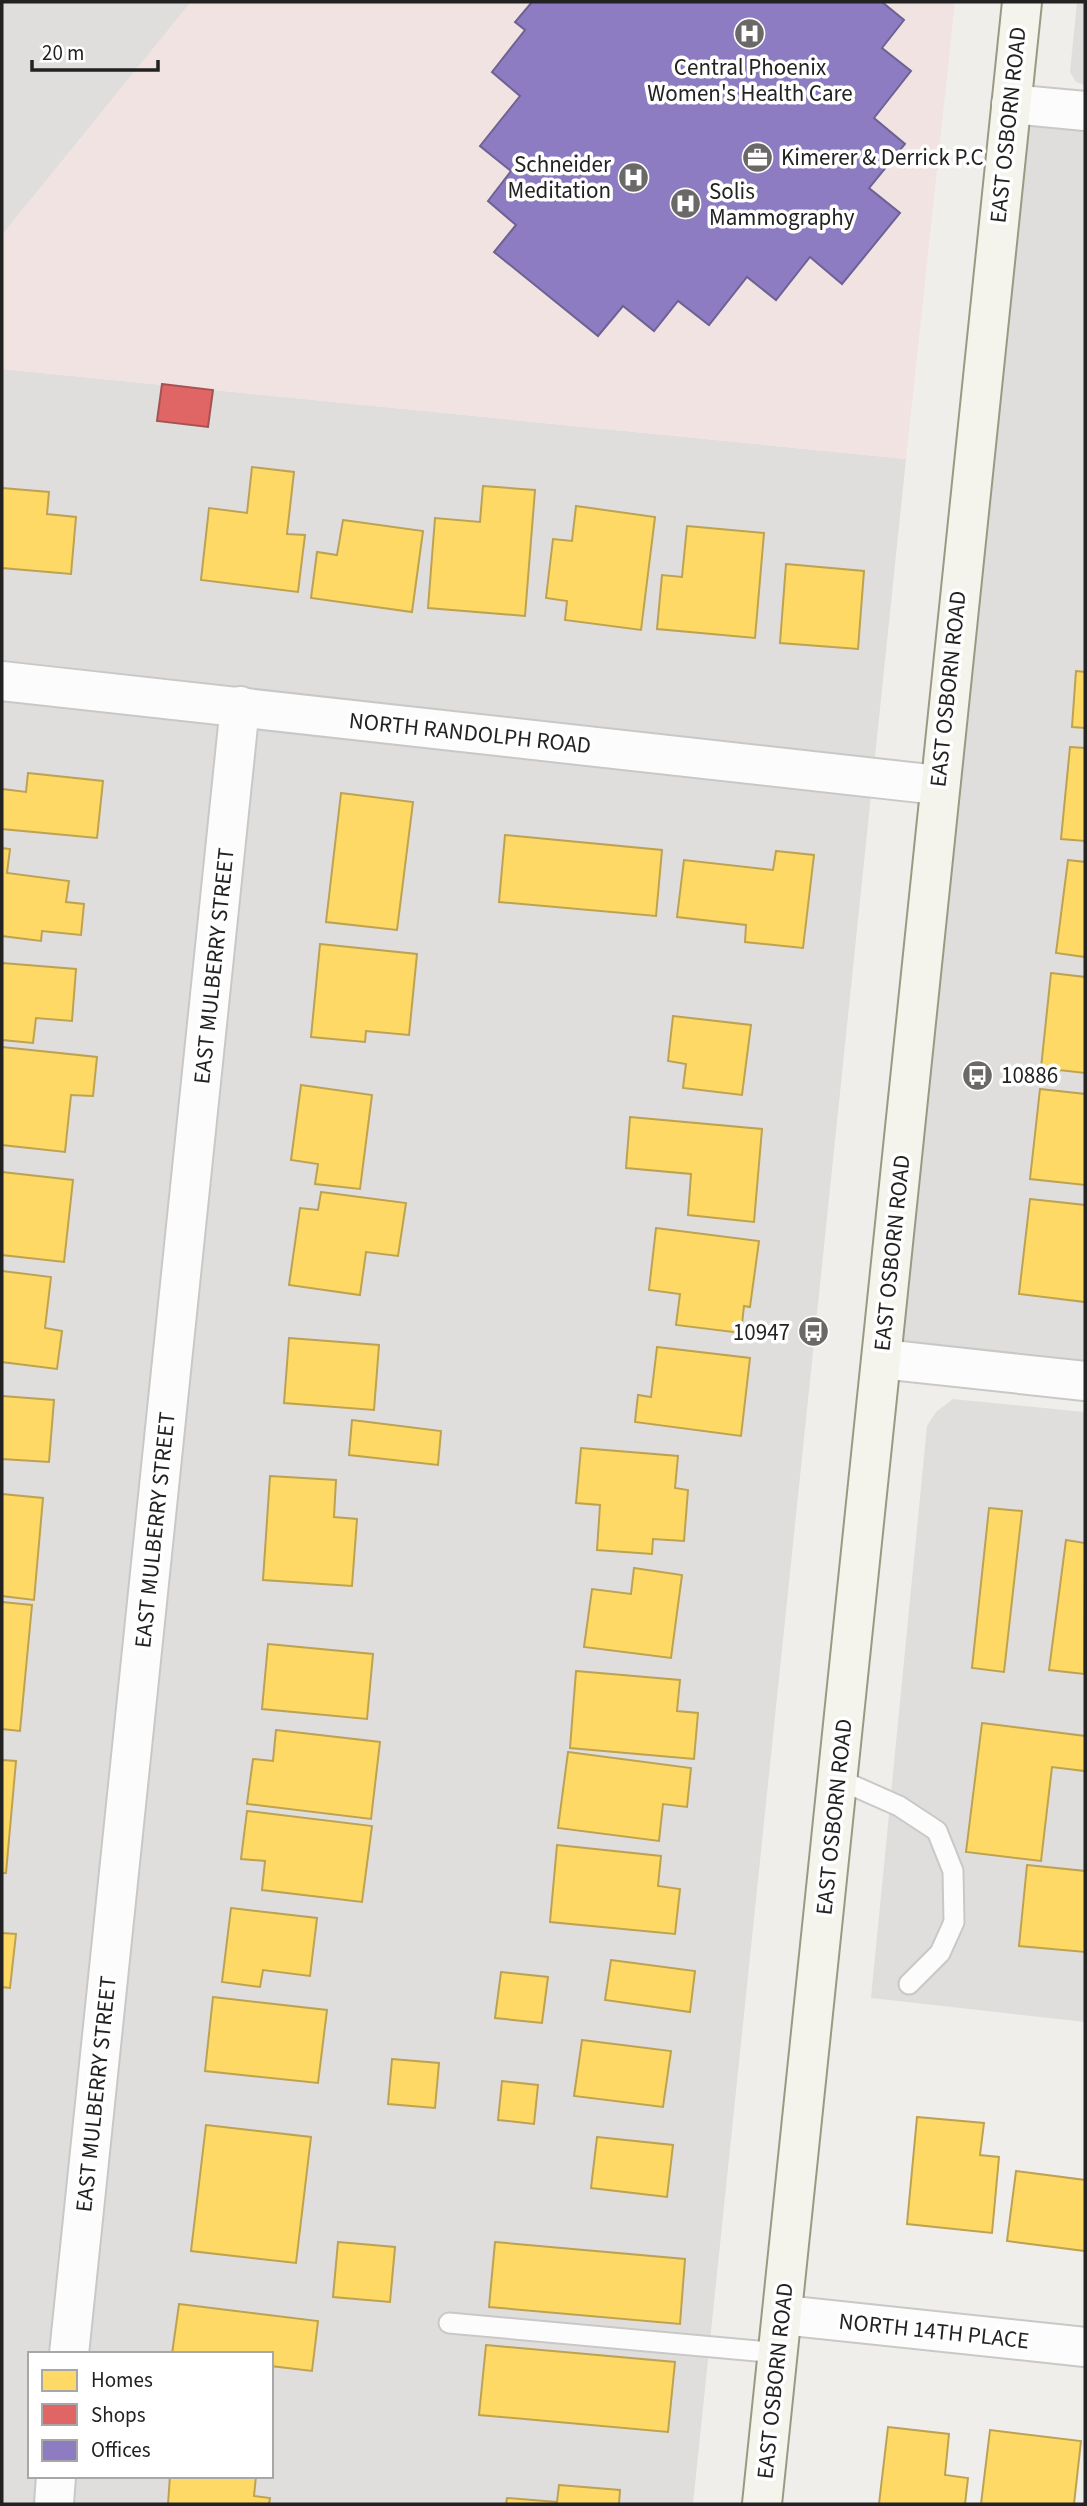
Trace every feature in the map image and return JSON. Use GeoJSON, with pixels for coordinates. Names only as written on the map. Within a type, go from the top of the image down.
{"type":"FeatureCollection","features":[{"type":"Feature","properties":{"kind":"main road","name":"EAST OSBORN ROAD"},"geometry":{"type":"LineString","coordinates":[[762,2504],[882,1359],[938,785],[1022,2]]}},
{"type":"Feature","properties":{"kind":"street"},"geometry":{"type":"LineString","coordinates":[[1011,104],[1085,111]]}},
{"type":"Feature","properties":{"kind":"street","name":"NORTH RANDOLPH ROAD"},"geometry":{"type":"LineString","coordinates":[[2,681],[938,785]]}},
{"type":"Feature","properties":{"kind":"street","name":"EAST MULBERRY STREET"},"geometry":{"type":"LineString","coordinates":[[69,2352],[240,706]]}},
{"type":"Feature","properties":{"kind":"street"},"geometry":{"type":"LineString","coordinates":[[882,1359],[1085,1381]]}},
{"type":"Feature","properties":{"kind":"street","name":"NORTH 14TH PLACE"},"geometry":{"type":"LineString","coordinates":[[783,2315],[1085,2347]]}},
{"type":"Feature","properties":{"kind":"street"},"geometry":{"type":"LineString","coordinates":[[54,2504],[57,2478]]}},
{"type":"Feature","properties":{"kind":"lane"},"geometry":{"type":"LineString","coordinates":[[838,1779],[899,1806],[937,1831],[953,1871],[954,1922],[940,1954],[909,1984]]}},
{"type":"Feature","properties":{"kind":"lane"},"geometry":{"type":"LineString","coordinates":[[449,2323],[779,2353]]}},
{"type":"Feature","properties":{"kind":"shaded area"},"geometry":{"type":"Polygon","coordinates":[[[2,2],[191,2],[2,235],[2,2]]]}},
{"type":"Feature","properties":{"kind":"shaded area"},"geometry":{"type":"Polygon","coordinates":[[[191,2],[955,2],[906,459],[2,369],[2,235],[191,2]]]}},
{"type":"Feature","properties":{"kind":"shaded area"},"geometry":{"type":"Polygon","coordinates":[[[1077,2],[1085,2],[1085,85],[1076,82],[1070,72],[1077,2]]]}},
{"type":"Feature","properties":{"kind":"shaded area"},"geometry":{"type":"Polygon","coordinates":[[[1011,104],[1085,112],[1085,1381],[882,1359],[1011,104]]]}},
{"type":"Feature","properties":{"kind":"shaded area"},"geometry":{"type":"Polygon","coordinates":[[[2,369],[906,459],[693,2504],[2,2504],[2,369]]]}},
{"type":"Feature","properties":{"kind":"shaded area"},"geometry":{"type":"Polygon","coordinates":[[[953,1399],[1085,1412],[1085,2022],[871,1998],[927,1426],[936,1412],[953,1399]]]}},
{"type":"Feature","properties":{"kind":"building: Homes"},"geometry":{"type":"Polygon","coordinates":[[[252,467],[294,472],[287,534],[305,535],[298,592],[201,580],[209,508],[247,513],[252,467]]]}},
{"type":"Feature","properties":{"kind":"building: Homes"},"geometry":{"type":"Polygon","coordinates":[[[483,486],[535,490],[525,616],[428,608],[435,518],[480,522],[483,486]]]}},
{"type":"Feature","properties":{"kind":"building: Homes"},"geometry":{"type":"Polygon","coordinates":[[[2,488],[49,492],[47,514],[76,517],[71,574],[2,568],[2,488]]]}},
{"type":"Feature","properties":{"kind":"building: Homes"},"geometry":{"type":"Polygon","coordinates":[[[576,506],[655,517],[641,630],[565,620],[567,601],[546,598],[553,539],[572,541],[576,506]]]}},
{"type":"Feature","properties":{"kind":"building: Homes"},"geometry":{"type":"Polygon","coordinates":[[[343,520],[423,531],[412,612],[311,598],[317,552],[337,555],[343,520]]]}},
{"type":"Feature","properties":{"kind":"building: Homes"},"geometry":{"type":"Polygon","coordinates":[[[687,526],[764,533],[755,638],[657,629],[662,575],[682,577],[687,526]]]}},
{"type":"Feature","properties":{"kind":"building: Homes"},"geometry":{"type":"Polygon","coordinates":[[[786,564],[864,571],[858,649],[780,643],[786,564]]]}},
{"type":"Feature","properties":{"kind":"building: Homes"},"geometry":{"type":"Polygon","coordinates":[[[1076,671],[1085,672],[1085,728],[1072,727],[1076,671]]]}},
{"type":"Feature","properties":{"kind":"building: Homes"},"geometry":{"type":"Polygon","coordinates":[[[1070,747],[1085,748],[1085,841],[1061,839],[1070,747]]]}},
{"type":"Feature","properties":{"kind":"building: Homes"},"geometry":{"type":"Polygon","coordinates":[[[28,773],[103,781],[97,838],[2,829],[2,789],[26,792],[28,773]]]}},
{"type":"Feature","properties":{"kind":"building: Homes"},"geometry":{"type":"Polygon","coordinates":[[[341,793],[413,802],[397,930],[326,922],[341,793]]]}},
{"type":"Feature","properties":{"kind":"building: Homes"},"geometry":{"type":"Polygon","coordinates":[[[505,835],[662,850],[656,916],[499,902],[505,835]]]}},
{"type":"Feature","properties":{"kind":"building: Homes"},"geometry":{"type":"Polygon","coordinates":[[[2,848],[10,849],[7,873],[69,881],[66,902],[84,904],[81,935],[42,931],[41,941],[2,936],[2,848]]]}},
{"type":"Feature","properties":{"kind":"building: Homes"},"geometry":{"type":"Polygon","coordinates":[[[776,851],[814,855],[803,948],[745,942],[746,925],[677,917],[684,860],[773,870],[776,851]]]}},
{"type":"Feature","properties":{"kind":"building: Homes"},"geometry":{"type":"Polygon","coordinates":[[[1068,860],[1085,862],[1085,957],[1056,953],[1068,860]]]}},
{"type":"Feature","properties":{"kind":"building: Homes"},"geometry":{"type":"Polygon","coordinates":[[[320,944],[417,954],[409,1035],[366,1031],[365,1042],[311,1037],[320,944]]]}},
{"type":"Feature","properties":{"kind":"building: Homes"},"geometry":{"type":"Polygon","coordinates":[[[2,963],[76,969],[72,1021],[36,1018],[33,1043],[2,1040],[2,963]]]}},
{"type":"Feature","properties":{"kind":"building: Homes"},"geometry":{"type":"Polygon","coordinates":[[[1051,973],[1085,977],[1085,1073],[1041,1068],[1051,973]]]}},
{"type":"Feature","properties":{"kind":"building: Homes"},"geometry":{"type":"Polygon","coordinates":[[[673,1016],[751,1025],[742,1095],[683,1088],[686,1064],[668,1061],[673,1016]]]}},
{"type":"Feature","properties":{"kind":"building: Homes"},"geometry":{"type":"Polygon","coordinates":[[[2,1047],[97,1057],[93,1096],[71,1095],[65,1152],[2,1145],[2,1047]]]}},
{"type":"Feature","properties":{"kind":"building: Homes"},"geometry":{"type":"Polygon","coordinates":[[[301,1085],[372,1095],[360,1189],[315,1184],[318,1164],[291,1160],[301,1085]]]}},
{"type":"Feature","properties":{"kind":"building: Homes"},"geometry":{"type":"Polygon","coordinates":[[[1040,1089],[1085,1094],[1085,1185],[1030,1179],[1040,1089]]]}},
{"type":"Feature","properties":{"kind":"building: Homes"},"geometry":{"type":"Polygon","coordinates":[[[630,1117],[762,1129],[754,1222],[688,1215],[691,1174],[626,1168],[630,1117]]]}},
{"type":"Feature","properties":{"kind":"building: Homes"},"geometry":{"type":"Polygon","coordinates":[[[2,1172],[73,1180],[64,1262],[2,1255],[2,1172]]]}},
{"type":"Feature","properties":{"kind":"building: Homes"},"geometry":{"type":"Polygon","coordinates":[[[321,1192],[406,1203],[398,1256],[366,1252],[360,1295],[289,1285],[300,1208],[318,1210],[321,1192]]]}},
{"type":"Feature","properties":{"kind":"building: Homes"},"geometry":{"type":"Polygon","coordinates":[[[1030,1199],[1085,1205],[1085,1302],[1019,1294],[1030,1199]]]}},
{"type":"Feature","properties":{"kind":"building: Homes"},"geometry":{"type":"Polygon","coordinates":[[[656,1228],[759,1241],[750,1307],[744,1306],[741,1333],[676,1325],[680,1294],[649,1290],[656,1228]]]}},
{"type":"Feature","properties":{"kind":"building: Homes"},"geometry":{"type":"Polygon","coordinates":[[[2,1271],[51,1277],[45,1328],[62,1331],[57,1369],[2,1362],[2,1271]]]}},
{"type":"Feature","properties":{"kind":"building: Homes"},"geometry":{"type":"Polygon","coordinates":[[[289,1338],[379,1345],[374,1410],[284,1403],[289,1338]]]}},
{"type":"Feature","properties":{"kind":"building: Homes"},"geometry":{"type":"Polygon","coordinates":[[[657,1347],[750,1358],[741,1436],[635,1422],[638,1395],[651,1397],[657,1347]]]}},
{"type":"Feature","properties":{"kind":"building: Homes"},"geometry":{"type":"Polygon","coordinates":[[[2,1396],[54,1400],[49,1462],[2,1459],[2,1396]]]}},
{"type":"Feature","properties":{"kind":"building: Homes"},"geometry":{"type":"Polygon","coordinates":[[[352,1420],[441,1431],[438,1465],[349,1455],[352,1420]]]}},
{"type":"Feature","properties":{"kind":"building: Homes"},"geometry":{"type":"Polygon","coordinates":[[[581,1448],[678,1456],[675,1488],[688,1490],[684,1541],[653,1539],[652,1554],[597,1550],[600,1505],[576,1503],[581,1448]]]}},
{"type":"Feature","properties":{"kind":"building: Homes"},"geometry":{"type":"Polygon","coordinates":[[[270,1476],[336,1480],[334,1517],[357,1519],[352,1586],[263,1580],[270,1476]]]}},
{"type":"Feature","properties":{"kind":"building: Homes"},"geometry":{"type":"Polygon","coordinates":[[[2,1494],[43,1498],[34,1600],[2,1596],[2,1494]]]}},
{"type":"Feature","properties":{"kind":"building: Homes"},"geometry":{"type":"Polygon","coordinates":[[[989,1508],[1022,1511],[1004,1672],[972,1668],[989,1508]]]}},
{"type":"Feature","properties":{"kind":"building: Homes"},"geometry":{"type":"Polygon","coordinates":[[[1066,1540],[1085,1543],[1084,1674],[1049,1670],[1066,1540]]]}},
{"type":"Feature","properties":{"kind":"building: Homes"},"geometry":{"type":"Polygon","coordinates":[[[634,1568],[682,1575],[671,1658],[584,1647],[592,1589],[631,1594],[634,1568]]]}},
{"type":"Feature","properties":{"kind":"building: Homes"},"geometry":{"type":"Polygon","coordinates":[[[2,1602],[32,1605],[20,1731],[2,1729],[2,1602]]]}},
{"type":"Feature","properties":{"kind":"building: Homes"},"geometry":{"type":"Polygon","coordinates":[[[268,1644],[373,1654],[367,1719],[262,1709],[268,1644]]]}},
{"type":"Feature","properties":{"kind":"building: Homes"},"geometry":{"type":"Polygon","coordinates":[[[576,1671],[680,1680],[677,1711],[698,1713],[694,1759],[570,1748],[576,1671]]]}},
{"type":"Feature","properties":{"kind":"building: Homes"},"geometry":{"type":"Polygon","coordinates":[[[982,1723],[1085,1736],[1085,1771],[1052,1767],[1041,1861],[966,1852],[982,1723]]]}},
{"type":"Feature","properties":{"kind":"building: Homes"},"geometry":{"type":"Polygon","coordinates":[[[276,1730],[380,1742],[371,1819],[247,1804],[253,1759],[273,1761],[276,1730]]]}},
{"type":"Feature","properties":{"kind":"building: Homes"},"geometry":{"type":"Polygon","coordinates":[[[568,1752],[691,1768],[687,1807],[663,1804],[659,1841],[558,1828],[568,1752]]]}},
{"type":"Feature","properties":{"kind":"building: Homes"},"geometry":{"type":"Polygon","coordinates":[[[2,1760],[16,1761],[6,1873],[2,1873],[2,1760]]]}},
{"type":"Feature","properties":{"kind":"building: Homes"},"geometry":{"type":"Polygon","coordinates":[[[247,1811],[372,1826],[362,1902],[262,1890],[265,1861],[241,1859],[247,1811]]]}},
{"type":"Feature","properties":{"kind":"building: Homes"},"geometry":{"type":"Polygon","coordinates":[[[557,1845],[661,1856],[658,1886],[680,1889],[675,1934],[550,1922],[557,1845]]]}},
{"type":"Feature","properties":{"kind":"building: Homes"},"geometry":{"type":"Polygon","coordinates":[[[1027,1865],[1085,1871],[1085,1952],[1019,1946],[1027,1865]]]}},
{"type":"Feature","properties":{"kind":"building: Homes"},"geometry":{"type":"Polygon","coordinates":[[[231,1908],[317,1918],[310,1976],[263,1970],[260,1987],[222,1982],[231,1908]]]}},
{"type":"Feature","properties":{"kind":"building: Homes"},"geometry":{"type":"Polygon","coordinates":[[[2,1933],[16,1934],[10,1988],[2,1987],[2,1933]]]}},
{"type":"Feature","properties":{"kind":"building: Homes"},"geometry":{"type":"Polygon","coordinates":[[[611,1960],[695,1971],[690,2012],[605,2000],[611,1960]]]}},
{"type":"Feature","properties":{"kind":"building: Homes"},"geometry":{"type":"Polygon","coordinates":[[[501,1972],[548,1977],[542,2023],[495,2018],[501,1972]]]}},
{"type":"Feature","properties":{"kind":"building: Homes"},"geometry":{"type":"Polygon","coordinates":[[[213,1997],[327,2010],[318,2083],[205,2071],[213,1997]]]}},
{"type":"Feature","properties":{"kind":"building: Homes"},"geometry":{"type":"Polygon","coordinates":[[[582,2040],[671,2051],[663,2107],[574,2096],[582,2040]]]}},
{"type":"Feature","properties":{"kind":"building: Homes"},"geometry":{"type":"Polygon","coordinates":[[[392,2059],[439,2063],[435,2108],[388,2104],[392,2059]]]}},
{"type":"Feature","properties":{"kind":"building: Homes"},"geometry":{"type":"Polygon","coordinates":[[[502,2081],[538,2085],[534,2124],[498,2120],[502,2081]]]}},
{"type":"Feature","properties":{"kind":"building: Homes"},"geometry":{"type":"Polygon","coordinates":[[[917,2117],[984,2123],[980,2155],[999,2157],[992,2233],[907,2224],[917,2117]]]}},
{"type":"Feature","properties":{"kind":"building: Homes"},"geometry":{"type":"Polygon","coordinates":[[[206,2125],[311,2137],[296,2263],[191,2251],[206,2125]]]}},
{"type":"Feature","properties":{"kind":"building: Homes"},"geometry":{"type":"Polygon","coordinates":[[[597,2137],[673,2145],[667,2197],[591,2188],[597,2137]]]}},
{"type":"Feature","properties":{"kind":"building: Homes"},"geometry":{"type":"Polygon","coordinates":[[[1016,2171],[1085,2180],[1085,2251],[1007,2241],[1016,2171]]]}},
{"type":"Feature","properties":{"kind":"building: Homes"},"geometry":{"type":"Polygon","coordinates":[[[338,2242],[395,2247],[390,2302],[333,2297],[338,2242]]]}},
{"type":"Feature","properties":{"kind":"building: Homes"},"geometry":{"type":"Polygon","coordinates":[[[495,2242],[685,2259],[680,2324],[489,2307],[495,2242]]]}},
{"type":"Feature","properties":{"kind":"building: Homes"},"geometry":{"type":"Polygon","coordinates":[[[179,2304],[318,2321],[312,2371],[273,2366],[273,2352],[172,2352],[179,2304]]]}},
{"type":"Feature","properties":{"kind":"building: Homes"},"geometry":{"type":"Polygon","coordinates":[[[486,2345],[675,2362],[668,2432],[479,2415],[486,2345]]]}},
{"type":"Feature","properties":{"kind":"building: Homes"},"geometry":{"type":"Polygon","coordinates":[[[888,2427],[949,2434],[945,2475],[968,2478],[965,2504],[879,2504],[888,2427]]]}},
{"type":"Feature","properties":{"kind":"building: Homes"},"geometry":{"type":"Polygon","coordinates":[[[990,2430],[1081,2441],[1074,2504],[981,2504],[990,2430]]]}},
{"type":"Feature","properties":{"kind":"building: Homes"},"geometry":{"type":"Polygon","coordinates":[[[170,2478],[256,2478],[254,2496],[270,2498],[269,2504],[168,2504],[170,2478]]]}},
{"type":"Feature","properties":{"kind":"building: Homes"},"geometry":{"type":"Polygon","coordinates":[[[559,2485],[620,2490],[619,2504],[506,2504],[507,2498],[557,2502],[559,2485]]]}},
{"type":"Feature","properties":{"kind":"building: Shops"},"geometry":{"type":"Polygon","coordinates":[[[162,384],[213,390],[208,427],[157,421],[162,384]]]}},
{"type":"Feature","properties":{"kind":"building: Offices"},"geometry":{"type":"Polygon","coordinates":[[[532,2],[882,2],[904,20],[882,48],[911,71],[874,118],[905,144],[869,188],[900,213],[842,284],[810,257],[776,300],[747,277],[709,325],[678,301],[654,331],[623,306],[598,336],[494,252],[516,225],[488,201],[511,171],[480,146],[520,96],[492,72],[525,30],[515,22],[532,2]]]}},
{"type":"Feature","properties":{"kind":"place","name":"Central Phoenix Women's Health Care"},"geometry":{"type":"Point","coordinates":[750,33]}},
{"type":"Feature","properties":{"kind":"place","name":"Kimerer & Derrick P.C"},"geometry":{"type":"Point","coordinates":[758,157]}},
{"type":"Feature","properties":{"kind":"place","name":"Schneider Meditation"},"geometry":{"type":"Point","coordinates":[634,177]}},
{"type":"Feature","properties":{"kind":"place","name":"Solis Mammography"},"geometry":{"type":"Point","coordinates":[686,204]}},
{"type":"Feature","properties":{"kind":"place","name":"10886"},"geometry":{"type":"Point","coordinates":[978,1075]}},
{"type":"Feature","properties":{"kind":"place","name":"10947"},"geometry":{"type":"Point","coordinates":[813,1332]}}]}
